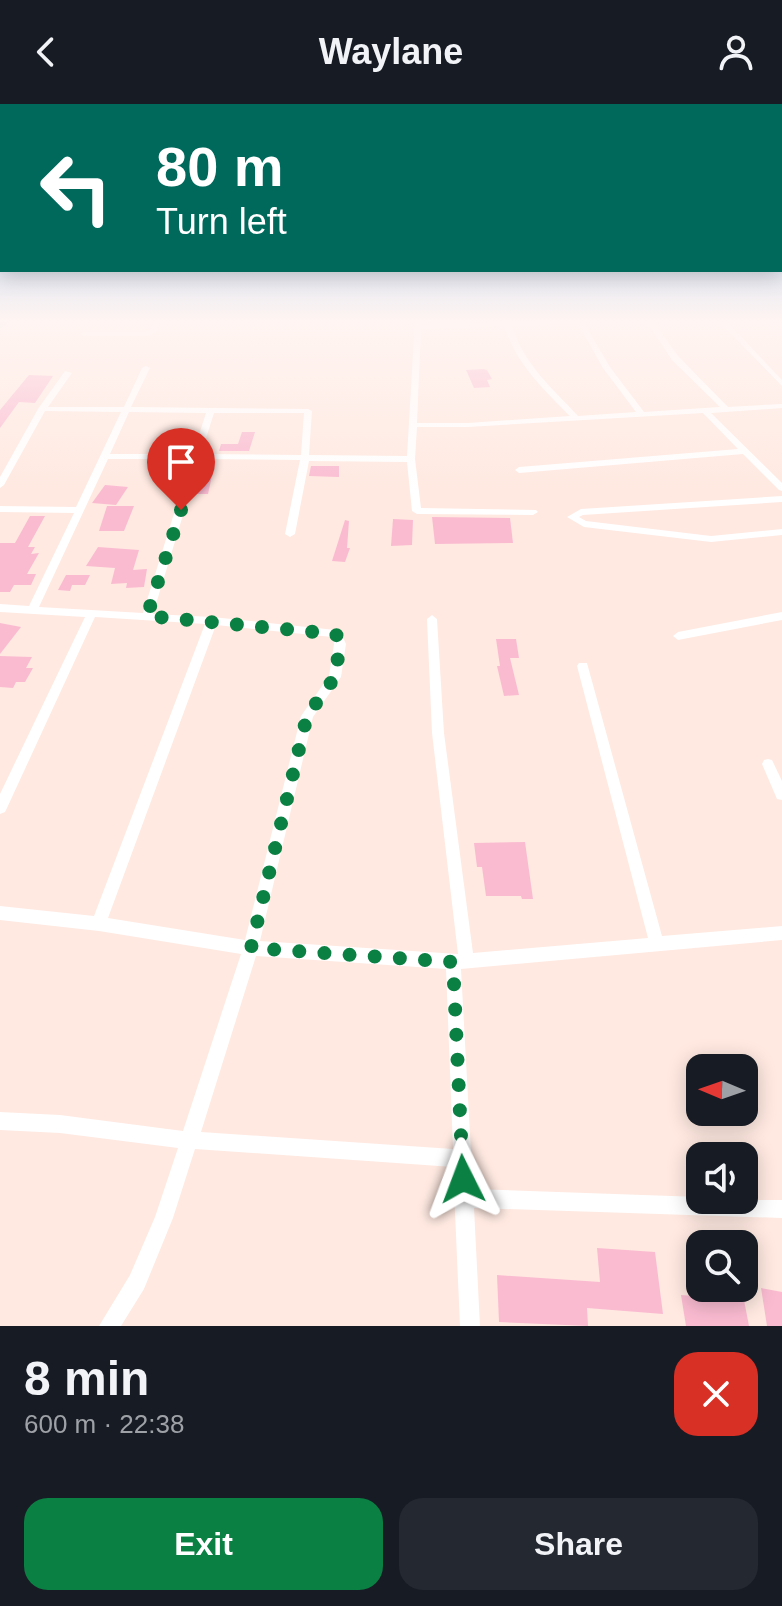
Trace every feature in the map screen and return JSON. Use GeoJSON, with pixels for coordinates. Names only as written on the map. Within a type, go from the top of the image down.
{"type":"FeatureCollection","features":[{"type":"Feature","properties":{"kind":"street"},"geometry":{"type":"LineString","coordinates":[[0,485],[42,409],[65,377]]}},
{"type":"Feature","properties":{"kind":"street"},"geometry":{"type":"LineString","coordinates":[[33,609],[141,377]]}},
{"type":"Feature","properties":{"kind":"street"},"geometry":{"type":"LineString","coordinates":[[415,377],[411,459],[418,512],[533,512]]}},
{"type":"Feature","properties":{"kind":"street"},"geometry":{"type":"LineString","coordinates":[[537,377],[575,417]]}},
{"type":"Feature","properties":{"kind":"street"},"geometry":{"type":"LineString","coordinates":[[614,377],[641,414]]}},
{"type":"Feature","properties":{"kind":"street"},"geometry":{"type":"LineString","coordinates":[[694,377],[727,410]]}},
{"type":"Feature","properties":{"kind":"street"},"geometry":{"type":"LineString","coordinates":[[412,425],[468,425],[782,406]]}},
{"type":"Feature","properties":{"kind":"street"},"geometry":{"type":"LineString","coordinates":[[42,409],[309,412],[305,458],[290,534]]}},
{"type":"Feature","properties":{"kind":"street"},"geometry":{"type":"LineString","coordinates":[[147,616],[211,409]]}},
{"type":"Feature","properties":{"kind":"street"},"geometry":{"type":"LineString","coordinates":[[706,412],[782,488]]}},
{"type":"Feature","properties":{"kind":"street"},"geometry":{"type":"LineString","coordinates":[[519,470],[745,451]]}},
{"type":"Feature","properties":{"kind":"street"},"geometry":{"type":"LineString","coordinates":[[105,456],[411,459]]}},
{"type":"Feature","properties":{"kind":"street"},"geometry":{"type":"LineString","coordinates":[[782,499],[581,512],[572,517],[584,524],[699,539],[782,532]]}},
{"type":"Feature","properties":{"kind":"street"},"geometry":{"type":"LineString","coordinates":[[0,509],[80,510]]}},
{"type":"Feature","properties":{"kind":"street"},"geometry":{"type":"LineString","coordinates":[[0,608],[212,621],[336,634],[340,644],[335,677],[307,716],[251,948],[164,1218],[137,1282],[109,1326]]}},
{"type":"Feature","properties":{"kind":"street"},"geometry":{"type":"LineString","coordinates":[[0,808],[92,613]]}},
{"type":"Feature","properties":{"kind":"street"},"geometry":{"type":"LineString","coordinates":[[678,636],[782,616]]}},
{"type":"Feature","properties":{"kind":"street"},"geometry":{"type":"LineString","coordinates":[[432,619],[438,733],[459,961],[462,1159],[470,1326]]}},
{"type":"Feature","properties":{"kind":"street"},"geometry":{"type":"LineString","coordinates":[[99,924],[212,621]]}},
{"type":"Feature","properties":{"kind":"street"},"geometry":{"type":"LineString","coordinates":[[583,666],[657,944]]}},
{"type":"Feature","properties":{"kind":"street"},"geometry":{"type":"LineString","coordinates":[[768,764],[782,795]]}},
{"type":"Feature","properties":{"kind":"street"},"geometry":{"type":"LineString","coordinates":[[0,913],[99,924],[251,948],[459,961],[782,933]]}},
{"type":"Feature","properties":{"kind":"street"},"geometry":{"type":"LineString","coordinates":[[0,1121],[60,1124],[188,1140],[462,1159]]}},
{"type":"Feature","properties":{"kind":"street"},"geometry":{"type":"LineString","coordinates":[[464,1198],[782,1209]]}},
{"type":"Feature","properties":{"kind":"building"},"geometry":{"type":"Polygon","coordinates":[[[27,377],[52,377],[35,403],[19,402],[0,428],[0,410],[27,377]]]}},
{"type":"Feature","properties":{"kind":"building"},"geometry":{"type":"Polygon","coordinates":[[[469,377],[491,377],[487,380],[490,387],[474,388],[469,377]]]}},
{"type":"Feature","properties":{"kind":"building"},"geometry":{"type":"Polygon","coordinates":[[[242,432],[255,432],[249,451],[219,451],[221,444],[238,444],[242,432]]]}},
{"type":"Feature","properties":{"kind":"building"},"geometry":{"type":"Polygon","coordinates":[[[204,462],[215,462],[208,494],[194,494],[204,462]]]}},
{"type":"Feature","properties":{"kind":"building"},"geometry":{"type":"Polygon","coordinates":[[[311,466],[339,466],[339,477],[309,476],[311,466]]]}},
{"type":"Feature","properties":{"kind":"building"},"geometry":{"type":"Polygon","coordinates":[[[105,485],[128,487],[116,505],[92,503],[105,485]]]}},
{"type":"Feature","properties":{"kind":"building"},"geometry":{"type":"Polygon","coordinates":[[[107,506],[134,506],[124,531],[99,531],[107,506]]]}},
{"type":"Feature","properties":{"kind":"building"},"geometry":{"type":"Polygon","coordinates":[[[30,516],[45,516],[28,547],[35,547],[31,554],[39,553],[27,574],[36,574],[31,585],[14,585],[10,592],[0,592],[0,543],[15,543],[30,516]]]}},
{"type":"Feature","properties":{"kind":"building"},"geometry":{"type":"Polygon","coordinates":[[[432,517],[510,518],[513,543],[435,544],[432,517]]]}},
{"type":"Feature","properties":{"kind":"building"},"geometry":{"type":"Polygon","coordinates":[[[393,519],[413,520],[412,545],[391,546],[393,519]]]}},
{"type":"Feature","properties":{"kind":"building"},"geometry":{"type":"Polygon","coordinates":[[[345,520],[349,521],[347,548],[350,548],[345,562],[332,561],[345,520]]]}},
{"type":"Feature","properties":{"kind":"building"},"geometry":{"type":"Polygon","coordinates":[[[98,547],[139,550],[133,570],[147,569],[144,587],[126,588],[127,583],[111,584],[115,568],[86,566],[98,547]]]}},
{"type":"Feature","properties":{"kind":"building"},"geometry":{"type":"Polygon","coordinates":[[[66,575],[90,575],[85,585],[72,585],[70,591],[58,590],[66,575]]]}},
{"type":"Feature","properties":{"kind":"building"},"geometry":{"type":"Polygon","coordinates":[[[0,623],[21,627],[0,654],[0,623]]]}},
{"type":"Feature","properties":{"kind":"building"},"geometry":{"type":"Polygon","coordinates":[[[496,639],[516,639],[519,658],[510,658],[519,695],[504,696],[497,666],[500,666],[496,639]]]}},
{"type":"Feature","properties":{"kind":"building"},"geometry":{"type":"Polygon","coordinates":[[[0,656],[32,657],[26,668],[33,668],[25,682],[16,682],[13,688],[0,687],[0,656]]]}},
{"type":"Feature","properties":{"kind":"building"},"geometry":{"type":"Polygon","coordinates":[[[525,842],[533,899],[486,896],[482,867],[477,867],[474,843],[525,842]]]}},
{"type":"Feature","properties":{"kind":"building"},"geometry":{"type":"Polygon","coordinates":[[[597,1248],[655,1252],[663,1314],[587,1308],[588,1326],[499,1322],[497,1275],[600,1282],[597,1248]]]}},
{"type":"Feature","properties":{"kind":"building"},"geometry":{"type":"Polygon","coordinates":[[[761,1288],[782,1292],[782,1326],[767,1326],[761,1288]]]}},
{"type":"Feature","properties":{"kind":"building"},"geometry":{"type":"Polygon","coordinates":[[[681,1295],[686,1295],[686,1302],[744,1302],[749,1326],[686,1326],[681,1295]]]}},
{"type":"Feature","properties":{"kind":"route"},"geometry":{"type":"LineString","coordinates":[[181,510],[147,616],[336,634],[340,644],[335,677],[307,716],[251,948],[453,962],[463,1179]]}}]}
